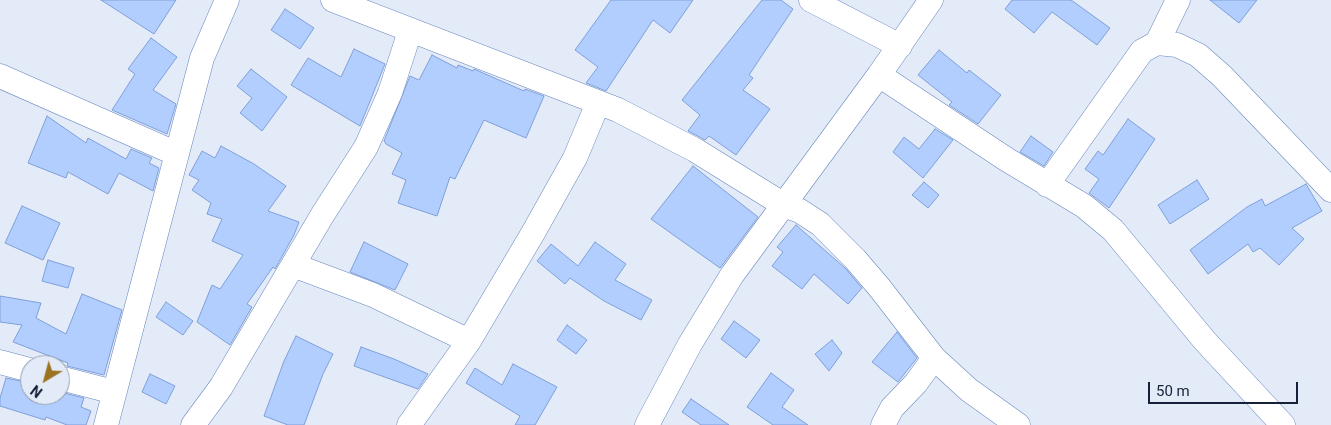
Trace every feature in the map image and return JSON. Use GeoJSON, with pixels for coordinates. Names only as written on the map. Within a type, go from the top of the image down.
{"type":"FeatureCollection","features":[{"type":"Feature","properties":{"kind":"street"},"geometry":{"type":"LineString","coordinates":[[106,425],[202,58],[227,0]]}},
{"type":"Feature","properties":{"kind":"street"},"geometry":{"type":"LineString","coordinates":[[333,0],[618,110],[695,150],[784,205],[800,211],[820,224],[856,259],[880,286],[934,358],[969,390],[1018,425]]}},
{"type":"Feature","properties":{"kind":"street"},"geometry":{"type":"LineString","coordinates":[[811,0],[900,46]]}},
{"type":"Feature","properties":{"kind":"street"},"geometry":{"type":"LineString","coordinates":[[647,425],[690,344],[732,275],[900,46],[931,0]]}},
{"type":"Feature","properties":{"kind":"street"},"geometry":{"type":"LineString","coordinates":[[1157,43],[1178,0]]}},
{"type":"Feature","properties":{"kind":"street"},"geometry":{"type":"LineString","coordinates":[[193,425],[221,387],[366,147],[390,92],[410,31]]}},
{"type":"Feature","properties":{"kind":"street"},"geometry":{"type":"LineString","coordinates":[[1047,185],[1142,51],[1157,43],[1177,45],[1198,55],[1222,76],[1331,190]]}},
{"type":"Feature","properties":{"kind":"street"},"geometry":{"type":"LineString","coordinates":[[879,75],[1047,185],[1084,206],[1113,230],[1205,341],[1283,425]]}},
{"type":"Feature","properties":{"kind":"street"},"geometry":{"type":"LineString","coordinates":[[0,76],[177,154]]}},
{"type":"Feature","properties":{"kind":"street"},"geometry":{"type":"LineString","coordinates":[[409,425],[469,341],[576,158],[598,103]]}},
{"type":"Feature","properties":{"kind":"street"},"geometry":{"type":"LineString","coordinates":[[293,265],[373,295],[469,341]]}},
{"type":"Feature","properties":{"kind":"street"},"geometry":{"type":"LineString","coordinates":[[883,425],[892,408],[916,383],[934,358]]}},
{"type":"Feature","properties":{"kind":"street"},"geometry":{"type":"LineString","coordinates":[[0,362],[20,367]]}},
{"type":"Feature","properties":{"kind":"street"},"geometry":{"type":"LineString","coordinates":[[70,381],[114,392]]}},
{"type":"Feature","properties":{"kind":"building"},"geometry":{"type":"Polygon","coordinates":[[[101,0],[176,0],[154,34],[101,0]]]}},
{"type":"Feature","properties":{"kind":"building"},"geometry":{"type":"Polygon","coordinates":[[[611,0],[693,0],[670,33],[653,20],[606,91],[586,83],[598,67],[575,50],[611,0]]]}},
{"type":"Feature","properties":{"kind":"building"},"geometry":{"type":"Polygon","coordinates":[[[762,0],[781,0],[793,9],[749,75],[753,78],[743,90],[770,109],[736,155],[709,136],[705,140],[688,131],[700,115],[682,100],[762,0]]]}},
{"type":"Feature","properties":{"kind":"building"},"geometry":{"type":"Polygon","coordinates":[[[1012,0],[1071,0],[1110,28],[1097,45],[1052,12],[1034,33],[1005,9],[1012,0]]]}},
{"type":"Feature","properties":{"kind":"building"},"geometry":{"type":"Polygon","coordinates":[[[1210,0],[1257,0],[1239,23],[1210,0]]]}},
{"type":"Feature","properties":{"kind":"building"},"geometry":{"type":"Polygon","coordinates":[[[285,9],[314,28],[300,49],[271,30],[285,9]]]}},
{"type":"Feature","properties":{"kind":"building"},"geometry":{"type":"Polygon","coordinates":[[[151,38],[177,57],[153,90],[176,104],[167,134],[112,110],[135,74],[128,69],[151,38]]]}},
{"type":"Feature","properties":{"kind":"building"},"geometry":{"type":"Polygon","coordinates":[[[354,49],[385,64],[360,126],[291,85],[308,58],[341,77],[354,49]]]}},
{"type":"Feature","properties":{"kind":"building"},"geometry":{"type":"Polygon","coordinates":[[[939,50],[967,73],[969,70],[1001,95],[978,124],[949,105],[952,102],[918,75],[939,50]]]}},
{"type":"Feature","properties":{"kind":"building"},"geometry":{"type":"Polygon","coordinates":[[[432,55],[457,68],[458,65],[473,71],[474,69],[524,91],[525,89],[544,96],[526,138],[484,120],[455,179],[450,177],[437,216],[398,203],[406,180],[392,174],[402,153],[384,141],[410,76],[419,80],[432,55]]]}},
{"type":"Feature","properties":{"kind":"building"},"geometry":{"type":"Polygon","coordinates":[[[251,69],[287,97],[262,131],[240,113],[252,98],[237,86],[251,69]]]}},
{"type":"Feature","properties":{"kind":"building"},"geometry":{"type":"Polygon","coordinates":[[[47,116],[86,143],[88,138],[126,159],[131,149],[152,158],[149,163],[159,168],[153,191],[119,173],[108,194],[68,172],[66,178],[28,163],[47,116]]]}},
{"type":"Feature","properties":{"kind":"building"},"geometry":{"type":"Polygon","coordinates":[[[1128,119],[1155,139],[1109,208],[1089,193],[1099,179],[1085,169],[1098,151],[1103,155],[1128,119]]]}},
{"type":"Feature","properties":{"kind":"building"},"geometry":{"type":"Polygon","coordinates":[[[935,129],[953,140],[923,178],[893,152],[904,137],[919,149],[935,129]]]}},
{"type":"Feature","properties":{"kind":"building"},"geometry":{"type":"Polygon","coordinates":[[[1031,136],[1053,152],[1044,166],[1020,152],[1031,136]]]}},
{"type":"Feature","properties":{"kind":"building"},"geometry":{"type":"Polygon","coordinates":[[[221,146],[254,164],[286,186],[268,211],[299,222],[275,269],[273,267],[247,304],[252,307],[230,345],[197,322],[212,285],[220,289],[243,255],[212,241],[222,219],[207,214],[211,203],[192,190],[199,180],[189,175],[202,151],[215,158],[221,146]]]}},
{"type":"Feature","properties":{"kind":"building"},"geometry":{"type":"Polygon","coordinates":[[[693,166],[758,217],[720,268],[651,219],[693,166]]]}},
{"type":"Feature","properties":{"kind":"building"},"geometry":{"type":"Polygon","coordinates":[[[1197,180],[1209,199],[1170,224],[1158,205],[1197,180]]]}},
{"type":"Feature","properties":{"kind":"building"},"geometry":{"type":"Polygon","coordinates":[[[924,182],[939,195],[928,208],[912,195],[924,182]]]}},
{"type":"Feature","properties":{"kind":"building"},"geometry":{"type":"Polygon","coordinates":[[[1306,184],[1322,211],[1292,228],[1304,239],[1279,265],[1260,248],[1253,252],[1248,244],[1208,274],[1190,250],[1247,207],[1262,199],[1265,206],[1306,184]]]}},
{"type":"Feature","properties":{"kind":"building"},"geometry":{"type":"Polygon","coordinates":[[[22,206],[60,223],[43,260],[5,243],[22,206]]]}},
{"type":"Feature","properties":{"kind":"building"},"geometry":{"type":"Polygon","coordinates":[[[796,225],[845,268],[862,288],[848,304],[814,274],[802,289],[772,266],[783,252],[777,247],[796,225]]]}},
{"type":"Feature","properties":{"kind":"building"},"geometry":{"type":"Polygon","coordinates":[[[364,242],[408,264],[395,290],[350,272],[364,242]]]}},
{"type":"Feature","properties":{"kind":"building"},"geometry":{"type":"Polygon","coordinates":[[[595,242],[626,264],[615,280],[652,300],[641,320],[604,301],[570,278],[565,284],[537,261],[551,244],[578,266],[595,242]]]}},
{"type":"Feature","properties":{"kind":"building"},"geometry":{"type":"Polygon","coordinates":[[[48,260],[74,268],[68,288],[42,281],[48,260]]]}},
{"type":"Feature","properties":{"kind":"building"},"geometry":{"type":"Polygon","coordinates":[[[82,294],[122,310],[104,375],[70,367],[70,355],[47,355],[13,342],[22,325],[0,322],[0,296],[41,303],[36,318],[66,334],[82,294]]]}},
{"type":"Feature","properties":{"kind":"building"},"geometry":{"type":"Polygon","coordinates":[[[166,302],[193,321],[183,335],[156,317],[166,302]]]}},
{"type":"Feature","properties":{"kind":"building"},"geometry":{"type":"Polygon","coordinates":[[[734,321],[760,340],[746,358],[721,339],[734,321]]]}},
{"type":"Feature","properties":{"kind":"building"},"geometry":{"type":"Polygon","coordinates":[[[567,325],[587,340],[576,354],[557,340],[567,325]]]}},
{"type":"Feature","properties":{"kind":"building"},"geometry":{"type":"Polygon","coordinates":[[[897,332],[917,358],[898,382],[872,362],[897,332]]]}},
{"type":"Feature","properties":{"kind":"building"},"geometry":{"type":"Polygon","coordinates":[[[296,336],[333,354],[323,374],[304,425],[288,425],[264,416],[284,361],[296,336]]]}},
{"type":"Feature","properties":{"kind":"building"},"geometry":{"type":"Polygon","coordinates":[[[832,340],[842,353],[829,371],[815,354],[832,340]]]}},
{"type":"Feature","properties":{"kind":"building"},"geometry":{"type":"Polygon","coordinates":[[[361,347],[428,374],[418,389],[354,366],[361,347]]]}},
{"type":"Feature","properties":{"kind":"building"},"geometry":{"type":"Polygon","coordinates":[[[513,364],[557,387],[535,425],[515,425],[520,416],[466,383],[475,368],[502,385],[513,364]]]}},
{"type":"Feature","properties":{"kind":"building"},"geometry":{"type":"Polygon","coordinates":[[[771,373],[794,390],[782,407],[808,425],[773,425],[747,407],[771,373]]]}},
{"type":"Feature","properties":{"kind":"building"},"geometry":{"type":"Polygon","coordinates":[[[150,374],[175,386],[166,404],[142,392],[150,374]]]}},
{"type":"Feature","properties":{"kind":"building"},"geometry":{"type":"Polygon","coordinates":[[[6,378],[20,381],[20,405],[70,405],[70,394],[84,398],[81,407],[91,411],[86,425],[67,425],[46,417],[45,420],[0,406],[0,398],[6,378]]]}},
{"type":"Feature","properties":{"kind":"building"},"geometry":{"type":"Polygon","coordinates":[[[691,399],[729,425],[701,425],[682,412],[691,399]]]}}]}
